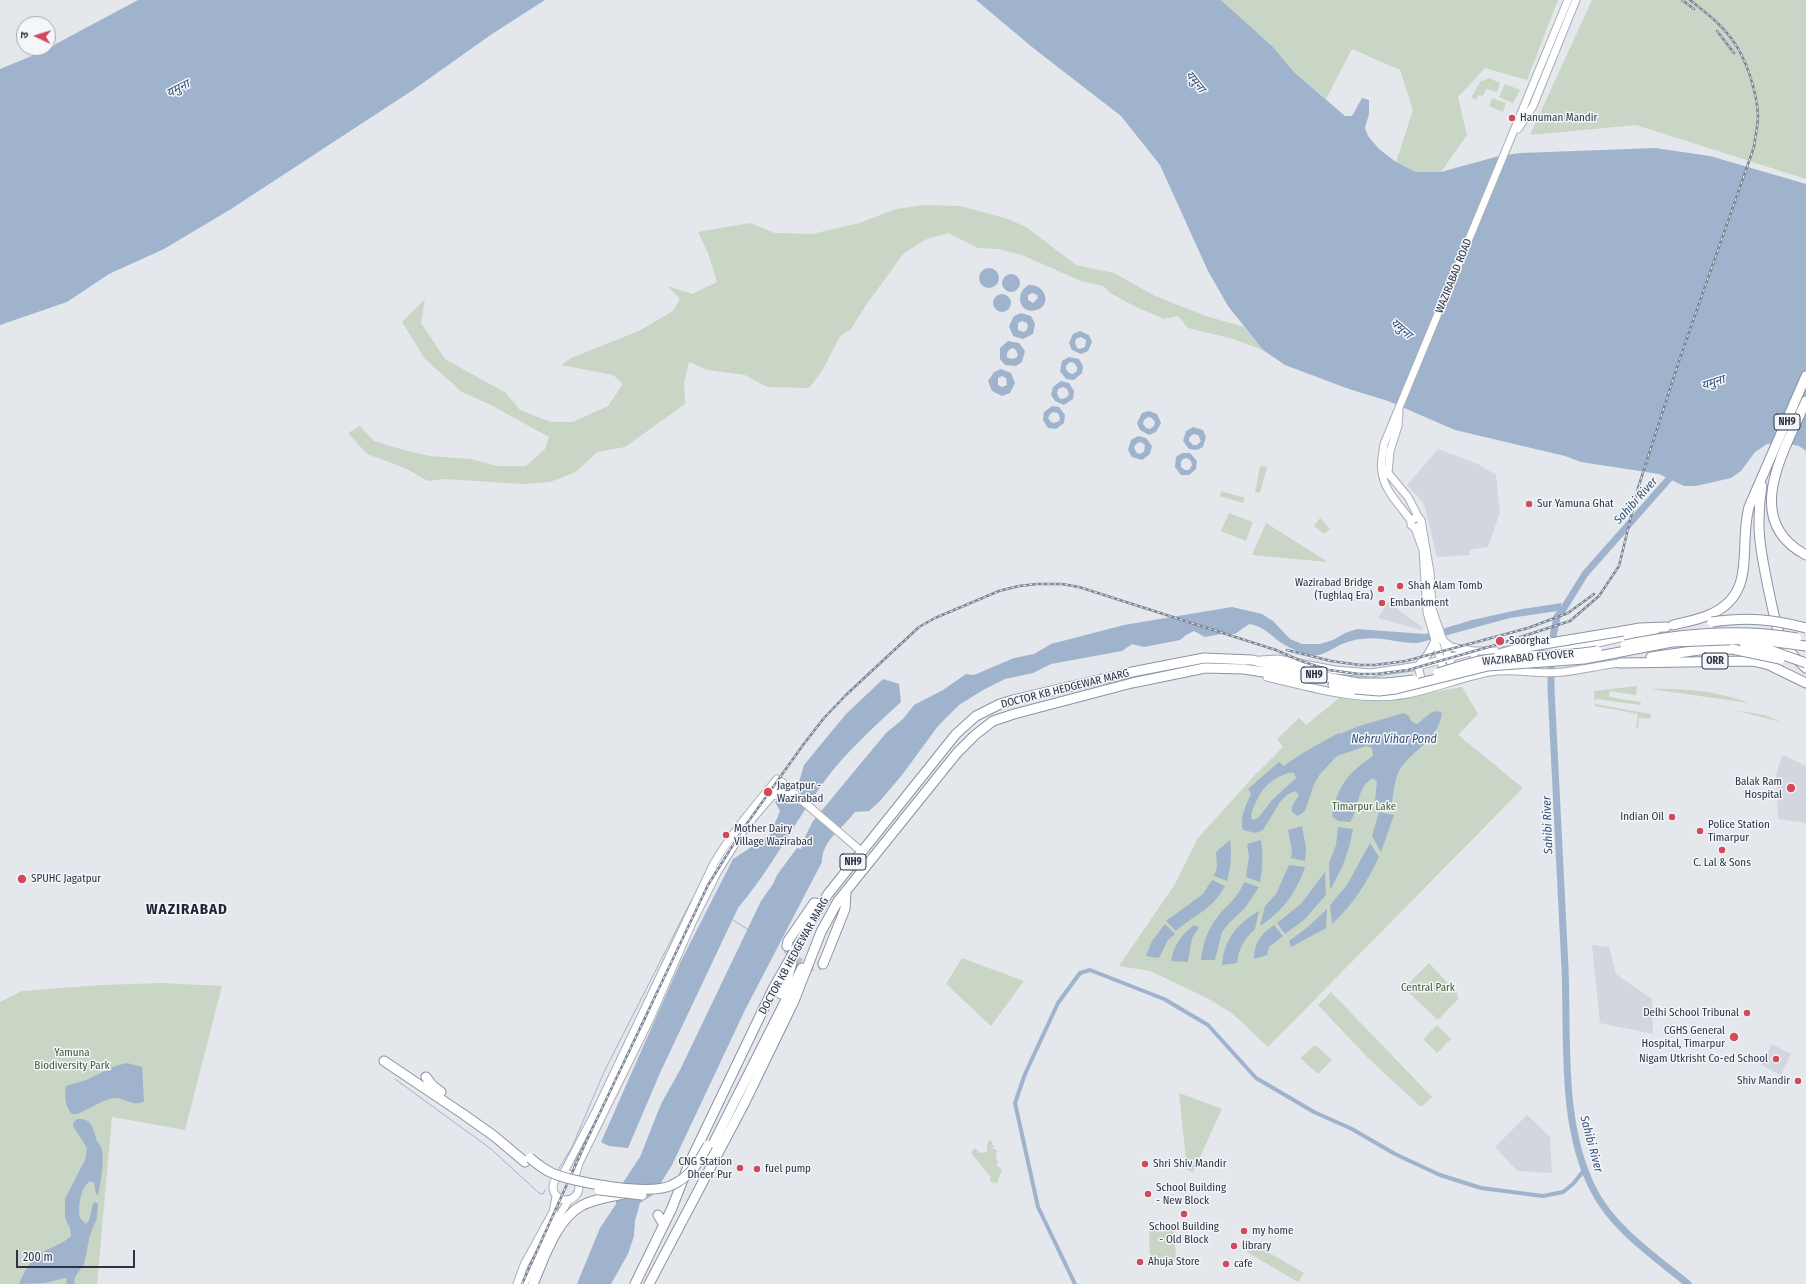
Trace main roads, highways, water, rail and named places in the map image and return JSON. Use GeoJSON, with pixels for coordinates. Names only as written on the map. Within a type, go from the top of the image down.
{"type":"FeatureCollection","features":[{"type":"Feature","properties":{"kind":"highway","name":"NH9"},"geometry":{"type":"LineString","coordinates":[[1767,467],[1806,376]]}},
{"type":"Feature","properties":{"kind":"highway","name":"NH9"},"geometry":{"type":"LineString","coordinates":[[1805,554],[1785,539],[1774,520],[1770,496],[1777,469],[1806,401]]}},
{"type":"Feature","properties":{"kind":"highway"},"geometry":{"type":"LineString","coordinates":[[1767,467],[1762,485],[1758,520],[1759,541],[1764,569],[1771,603],[1782,637],[1793,656],[1806,666]]}},
{"type":"Feature","properties":{"kind":"highway"},"geometry":{"type":"LineString","coordinates":[[1711,618],[1728,605],[1738,592],[1743,574],[1747,515],[1756,489],[1767,467]]}},
{"type":"Feature","properties":{"kind":"highway"},"geometry":{"type":"LineString","coordinates":[[1479,661],[1520,648],[1640,628],[1669,626],[1711,618],[1759,619],[1777,621],[1806,628]]}},
{"type":"Feature","properties":{"kind":"highway","name":"WAZIRABAD FLYOVER"},"geometry":{"type":"LineString","coordinates":[[1357,686],[1404,681],[1430,676],[1479,661],[1509,657],[1579,654],[1682,635],[1747,632],[1806,640]]}},
{"type":"Feature","properties":{"kind":"highway"},"geometry":{"type":"LineString","coordinates":[[1713,639],[1764,648],[1806,666]]}},
{"type":"Feature","properties":{"kind":"highway","name":"WAZIRABAD FLYOVER"},"geometry":{"type":"LineString","coordinates":[[1252,660],[1270,668],[1379,691],[1396,690],[1488,666],[1584,659],[1672,642],[1713,639],[1753,639],[1806,646]]}},
{"type":"Feature","properties":{"kind":"highway"},"geometry":{"type":"LineString","coordinates":[[1620,663],[1699,650],[1732,649],[1755,653],[1806,666]]}},
{"type":"Feature","properties":{"kind":"highway","name":"DOCTOR KB HEDGEWAR MARG"},"geometry":{"type":"LineString","coordinates":[[635,1284],[664,1225],[689,1164],[773,989],[791,947],[822,904],[858,848],[956,734],[976,716],[1000,704],[1027,697],[1132,672],[1204,658],[1252,660]]}},
{"type":"Feature","properties":{"kind":"highway","name":"ORR"},"geometry":{"type":"LineString","coordinates":[[1620,663],[1753,661],[1769,665],[1806,683]]}},
{"type":"Feature","properties":{"kind":"highway","name":"DOCTOR KB HEDGEWAR MARG"},"geometry":{"type":"LineString","coordinates":[[649,1284],[742,1108],[794,1001],[822,932],[838,902],[957,753],[975,735],[994,722],[1014,714],[1132,683],[1205,668],[1253,670]]}},
{"type":"Feature","properties":{"kind":"highway","name":"WAZIRABAD FLYOVER"},"geometry":{"type":"LineString","coordinates":[[1253,670],[1270,668]]}},
{"type":"Feature","properties":{"kind":"highway"},"geometry":{"type":"LineString","coordinates":[[823,964],[845,909],[846,891]]}},
{"type":"Feature","properties":{"kind":"highway"},"geometry":{"type":"LineString","coordinates":[[384,1061],[472,1113],[550,1172],[570,1179],[638,1190],[655,1190],[670,1186],[690,1172],[708,1145],[782,998],[822,932]]}},
{"type":"Feature","properties":{"kind":"highway"},"geometry":{"type":"LineString","coordinates":[[426,1077],[442,1096],[525,1162],[547,1176],[568,1184],[623,1194],[646,1196],[668,1192],[678,1188],[696,1173],[707,1156],[782,998],[791,947]]}},
{"type":"Feature","properties":{"kind":"highway"},"geometry":{"type":"LineString","coordinates":[[713,1161],[705,1163],[699,1155],[714,1124],[714,1110]]}},
{"type":"Feature","properties":{"kind":"highway"},"geometry":{"type":"LineString","coordinates":[[533,1284],[561,1225],[570,1214],[582,1205],[599,1199],[623,1194]]}},
{"type":"Feature","properties":{"kind":"highway"},"geometry":{"type":"LineString","coordinates":[[658,1215],[664,1225]]}},
{"type":"Feature","properties":{"kind":"main road","name":"WAZIRABAD ROAD"},"geometry":{"type":"LineString","coordinates":[[1418,523],[1411,525],[1411,521],[1396,501],[1389,482],[1388,473],[1390,451],[1398,426],[1400,408],[1568,0]]}},
{"type":"Feature","properties":{"kind":"main road","name":"WAZIRABAD ROAD"},"geometry":{"type":"LineString","coordinates":[[1508,144],[1533,106],[1576,0]]}},
{"type":"Feature","properties":{"kind":"main road"},"geometry":{"type":"LineString","coordinates":[[1389,482],[1408,497],[1418,523],[1423,550],[1426,603],[1438,640],[1447,682]]}},
{"type":"Feature","properties":{"kind":"main road","name":"DOCTOR KB HEDGEWAR MARG"},"geometry":{"type":"LineString","coordinates":[[1252,660],[1278,659],[1354,672],[1371,673],[1418,666],[1474,651],[1536,650],[1577,647],[1642,634],[1669,626]]}},
{"type":"Feature","properties":{"kind":"main road"},"geometry":{"type":"LineString","coordinates":[[1438,640],[1459,650],[1474,651],[1475,676]]}},
{"type":"Feature","properties":{"kind":"main road"},"geometry":{"type":"LineString","coordinates":[[1438,640],[1449,657],[1456,680]]}},
{"type":"Feature","properties":{"kind":"main road"},"geometry":{"type":"LineString","coordinates":[[1424,690],[1418,666],[1438,640]]}},
{"type":"Feature","properties":{"kind":"main road"},"geometry":{"type":"LineString","coordinates":[[1494,650],[1496,671]]}},
{"type":"Feature","properties":{"kind":"main road","name":"DOCTOR KB HEDGEWAR MARG"},"geometry":{"type":"LineString","coordinates":[[1253,670],[1266,676],[1316,688],[1363,697],[1389,697],[1424,690],[1447,682],[1496,671],[1533,673],[1563,672],[1620,663]]}},
{"type":"Feature","properties":{"kind":"main road"},"geometry":{"type":"LineString","coordinates":[[780,781],[858,848]]}},
{"type":"Feature","properties":{"kind":"main road"},"geometry":{"type":"LineString","coordinates":[[575,1177],[579,1163],[648,1021],[706,892],[747,825],[772,796],[780,781]]}},
{"type":"Feature","properties":{"kind":"main road"},"geometry":{"type":"LineString","coordinates":[[563,1174],[598,1108],[713,865],[743,820],[780,781]]}},
{"type":"Feature","properties":{"kind":"main road"},"geometry":{"type":"LineString","coordinates":[[772,796],[784,793],[798,796]]}},
{"type":"Feature","properties":{"kind":"main road"},"geometry":{"type":"LineString","coordinates":[[524,1284],[557,1219],[569,1200],[578,1192],[578,1182],[575,1177],[570,1174],[563,1174],[556,1178],[553,1182],[553,1192],[556,1197],[569,1200]]}},
{"type":"Feature","properties":{"kind":"main road"},"geometry":{"type":"LineString","coordinates":[[517,1284],[524,1265],[553,1212],[556,1197]]}},
{"type":"Feature","properties":{"kind":"water","name":"यमुना"},"geometry":{"type":"Polygon","coordinates":[[[138,0],[545,0],[492,34],[413,90],[231,209],[164,249],[109,274],[67,302],[0,325],[0,69],[32,56],[56,56],[56,44],[138,0]]]}},
{"type":"Feature","properties":{"kind":"water","name":"यमुना"},"geometry":{"type":"Polygon","coordinates":[[[976,0],[1221,0],[1273,47],[1294,72],[1345,116],[1352,116],[1362,98],[1369,100],[1369,114],[1365,128],[1368,136],[1379,149],[1396,162],[1416,172],[1441,172],[1499,156],[1521,153],[1655,148],[1710,156],[1806,184],[1806,451],[1799,446],[1780,442],[1767,444],[1755,452],[1741,471],[1731,478],[1696,486],[1684,486],[1659,474],[1581,462],[1565,456],[1455,430],[1388,401],[1349,389],[1285,365],[1263,350],[1228,306],[1208,271],[1160,165],[1121,116],[1032,47],[976,0]]]}},
{"type":"Feature","properties":{"kind":"water"},"geometry":{"type":"Polygon","coordinates":[[[989,268],[996,271],[999,278],[996,285],[989,288],[982,285],[979,278],[982,271],[989,268]]]}},
{"type":"Feature","properties":{"kind":"water"},"geometry":{"type":"Polygon","coordinates":[[[1011,274],[1015,275],[1019,279],[1019,287],[1015,291],[1011,292],[1007,291],[1003,287],[1002,283],[1003,279],[1007,275],[1011,274]]]}},
{"type":"Feature","properties":{"kind":"water"},"geometry":{"type":"Polygon","coordinates":[[[1029,285],[1035,285],[1043,291],[1045,300],[1041,308],[1030,311],[1022,306],[1020,297],[1024,288],[1029,285]],[[1032,293],[1028,295],[1028,300],[1033,303],[1038,298],[1037,295],[1032,293]]]}},
{"type":"Feature","properties":{"kind":"water"},"geometry":{"type":"Polygon","coordinates":[[[998,294],[1006,294],[1011,299],[1009,310],[1006,312],[998,312],[993,307],[993,299],[998,294]]]}},
{"type":"Feature","properties":{"kind":"water"},"geometry":{"type":"Polygon","coordinates":[[[1021,313],[1031,316],[1035,324],[1033,334],[1023,339],[1013,336],[1009,326],[1014,316],[1021,313]],[[1022,321],[1018,323],[1018,330],[1023,332],[1026,331],[1028,326],[1027,323],[1022,321]]]}},
{"type":"Feature","properties":{"kind":"water"},"geometry":{"type":"Polygon","coordinates":[[[1080,331],[1089,335],[1092,342],[1088,351],[1081,354],[1072,350],[1069,343],[1073,334],[1080,331]],[[1081,337],[1076,339],[1075,343],[1077,348],[1080,349],[1085,347],[1086,340],[1081,337]]]}},
{"type":"Feature","properties":{"kind":"water"},"geometry":{"type":"Polygon","coordinates":[[[1008,341],[1019,343],[1025,351],[1022,362],[1016,366],[1005,365],[1000,359],[1000,348],[1008,341]],[[1013,348],[1010,349],[1007,353],[1007,357],[1011,359],[1016,358],[1018,355],[1016,350],[1013,348]]]}},
{"type":"Feature","properties":{"kind":"water"},"geometry":{"type":"Polygon","coordinates":[[[1069,357],[1079,359],[1083,366],[1082,373],[1074,380],[1066,379],[1060,371],[1062,361],[1069,357]],[[1070,362],[1066,366],[1069,373],[1073,374],[1077,371],[1077,367],[1074,363],[1070,362]]]}},
{"type":"Feature","properties":{"kind":"water"},"geometry":{"type":"Polygon","coordinates":[[[1001,369],[1011,373],[1015,383],[1010,393],[1002,396],[992,391],[988,381],[994,372],[1001,369]],[[1002,376],[998,378],[998,385],[1002,387],[1007,385],[1006,378],[1002,376]]]}},
{"type":"Feature","properties":{"kind":"water"},"geometry":{"type":"Polygon","coordinates":[[[1061,381],[1069,383],[1074,391],[1073,399],[1064,405],[1055,401],[1051,395],[1053,387],[1061,381]],[[1063,387],[1058,389],[1057,393],[1059,398],[1062,399],[1067,397],[1069,394],[1067,389],[1063,387]]]}},
{"type":"Feature","properties":{"kind":"water"},"geometry":{"type":"Polygon","coordinates":[[[1052,406],[1059,407],[1065,415],[1064,423],[1056,429],[1048,428],[1043,420],[1044,412],[1052,406]],[[1051,413],[1048,418],[1051,422],[1054,423],[1059,421],[1060,418],[1058,413],[1051,413]]]}},
{"type":"Feature","properties":{"kind":"water"},"geometry":{"type":"Polygon","coordinates":[[[1149,411],[1157,414],[1161,423],[1156,432],[1149,435],[1140,430],[1137,423],[1142,413],[1149,411]],[[1148,417],[1144,420],[1143,424],[1146,428],[1150,429],[1154,426],[1155,422],[1152,418],[1148,417]]]}},
{"type":"Feature","properties":{"kind":"water"},"geometry":{"type":"Polygon","coordinates":[[[1193,427],[1203,430],[1206,437],[1203,447],[1197,450],[1189,449],[1183,441],[1186,431],[1193,427]],[[1193,434],[1189,438],[1189,441],[1193,445],[1197,445],[1201,441],[1198,435],[1193,434]]]}},
{"type":"Feature","properties":{"kind":"water"},"geometry":{"type":"Polygon","coordinates":[[[1138,436],[1146,438],[1152,446],[1150,454],[1142,460],[1132,457],[1128,450],[1131,440],[1138,436]],[[1141,442],[1137,443],[1134,447],[1136,452],[1139,454],[1144,452],[1145,445],[1141,442]]]}},
{"type":"Feature","properties":{"kind":"water"},"geometry":{"type":"Polygon","coordinates":[[[1182,453],[1190,453],[1197,461],[1196,469],[1189,475],[1181,475],[1175,467],[1176,457],[1182,453]],[[1187,458],[1183,459],[1181,462],[1181,467],[1185,470],[1189,470],[1192,465],[1191,461],[1187,458]]]}},
{"type":"Feature","properties":{"kind":"water"},"geometry":{"type":"Polygon","coordinates":[[[1562,603],[1557,611],[1510,618],[1418,643],[1377,638],[1358,639],[1342,644],[1322,654],[1313,656],[1290,648],[1262,628],[1254,625],[1249,624],[1235,634],[1221,634],[1205,637],[1194,631],[1180,640],[1144,647],[1132,644],[1122,651],[1051,664],[1033,673],[1005,679],[983,690],[959,705],[938,726],[902,775],[880,801],[869,811],[855,812],[825,847],[822,862],[745,1010],[672,1165],[654,1194],[640,1203],[635,1221],[634,1236],[628,1254],[611,1284],[577,1284],[600,1228],[616,1204],[616,1193],[640,1157],[661,1104],[681,1068],[761,901],[773,884],[777,875],[797,848],[801,849],[813,821],[886,733],[903,719],[914,705],[943,690],[966,674],[974,675],[1014,658],[1034,654],[1051,644],[1124,625],[1232,607],[1262,614],[1273,621],[1290,639],[1302,644],[1320,644],[1357,629],[1425,634],[1472,620],[1522,609],[1562,603]]]}},
{"type":"Feature","properties":{"kind":"water"},"geometry":{"type":"Polygon","coordinates":[[[883,679],[899,684],[901,702],[834,768],[804,811],[773,861],[738,908],[660,1073],[628,1148],[609,1146],[601,1142],[681,961],[733,859],[770,835],[780,811],[775,802],[799,782],[804,765],[846,714],[883,679]]]}},
{"type":"Feature","properties":{"kind":"water","name":"Nehru Vihar Pond"},"geometry":{"type":"Polygon","coordinates":[[[1438,711],[1442,713],[1440,723],[1431,737],[1406,761],[1400,769],[1395,782],[1391,806],[1384,810],[1377,807],[1375,801],[1377,781],[1373,778],[1361,792],[1350,822],[1338,821],[1332,816],[1337,796],[1345,781],[1357,768],[1373,756],[1372,748],[1366,746],[1337,756],[1320,774],[1314,784],[1305,811],[1298,816],[1292,812],[1292,806],[1299,795],[1295,791],[1287,795],[1280,802],[1263,830],[1256,833],[1243,830],[1242,816],[1251,794],[1248,789],[1279,762],[1284,766],[1304,752],[1339,733],[1340,734],[1359,726],[1404,713],[1409,716],[1412,722],[1417,724],[1432,712],[1438,711]],[[1288,773],[1277,778],[1265,787],[1253,809],[1251,815],[1252,820],[1258,818],[1272,800],[1296,778],[1294,773],[1288,773]]]}},
{"type":"Feature","properties":{"kind":"water"},"geometry":{"type":"Polygon","coordinates":[[[1379,812],[1394,815],[1381,852],[1372,836],[1379,812]]]}},
{"type":"Feature","properties":{"kind":"water"},"geometry":{"type":"Polygon","coordinates":[[[1302,826],[1306,848],[1305,861],[1291,858],[1292,851],[1288,830],[1302,826]]]}},
{"type":"Feature","properties":{"kind":"water"},"geometry":{"type":"Polygon","coordinates":[[[1338,827],[1353,829],[1344,861],[1330,890],[1329,863],[1336,845],[1338,827]]]}},
{"type":"Feature","properties":{"kind":"water"},"geometry":{"type":"Polygon","coordinates":[[[1230,840],[1231,860],[1227,881],[1214,876],[1217,867],[1216,852],[1230,840]]]}},
{"type":"Feature","properties":{"kind":"water"},"geometry":{"type":"Polygon","coordinates":[[[1261,840],[1262,872],[1260,882],[1246,877],[1249,856],[1247,844],[1261,840]]]}},
{"type":"Feature","properties":{"kind":"water"},"geometry":{"type":"Polygon","coordinates":[[[1370,843],[1379,857],[1359,893],[1347,909],[1332,924],[1330,905],[1347,885],[1370,843]]]}},
{"type":"Feature","properties":{"kind":"water"},"geometry":{"type":"Polygon","coordinates":[[[1289,865],[1305,867],[1288,901],[1282,908],[1260,926],[1265,906],[1276,894],[1289,865]]]}},
{"type":"Feature","properties":{"kind":"water"},"geometry":{"type":"Polygon","coordinates":[[[1325,872],[1326,895],[1305,919],[1285,934],[1277,923],[1301,904],[1325,872]]]}},
{"type":"Feature","properties":{"kind":"water"},"geometry":{"type":"Polygon","coordinates":[[[1212,880],[1225,886],[1220,894],[1209,906],[1176,931],[1166,921],[1203,894],[1212,880]]]}},
{"type":"Feature","properties":{"kind":"water"},"geometry":{"type":"Polygon","coordinates":[[[1244,882],[1259,887],[1245,908],[1222,932],[1215,960],[1201,960],[1204,944],[1209,930],[1217,917],[1238,894],[1244,882]]]}},
{"type":"Feature","properties":{"kind":"water"},"geometry":{"type":"Polygon","coordinates":[[[1327,909],[1326,928],[1291,947],[1289,941],[1309,926],[1327,909]]]}},
{"type":"Feature","properties":{"kind":"water"},"geometry":{"type":"Polygon","coordinates":[[[1259,911],[1255,929],[1243,944],[1237,963],[1222,965],[1226,947],[1233,933],[1244,921],[1259,911]]]}},
{"type":"Feature","properties":{"kind":"water"},"geometry":{"type":"Polygon","coordinates":[[[1165,924],[1175,934],[1168,940],[1159,958],[1146,956],[1152,941],[1165,924]]]}},
{"type":"Feature","properties":{"kind":"water"},"geometry":{"type":"Polygon","coordinates":[[[1194,925],[1199,927],[1192,938],[1188,962],[1171,961],[1174,950],[1179,941],[1194,925]]]}},
{"type":"Feature","properties":{"kind":"water"},"geometry":{"type":"Polygon","coordinates":[[[1274,925],[1283,936],[1269,947],[1267,955],[1254,959],[1255,948],[1259,939],[1274,925]]]}},
{"type":"Feature","properties":{"kind":"water"},"geometry":{"type":"Polygon","coordinates":[[[127,1063],[142,1067],[144,1101],[140,1103],[133,1103],[114,1098],[104,1101],[77,1114],[72,1114],[66,1101],[66,1086],[86,1080],[115,1066],[127,1063]]]}},
{"type":"Feature","properties":{"kind":"water"},"geometry":{"type":"Polygon","coordinates":[[[77,1119],[86,1120],[92,1125],[103,1155],[98,1195],[96,1194],[94,1183],[90,1181],[84,1188],[80,1198],[80,1218],[86,1224],[89,1220],[93,1204],[95,1202],[98,1204],[97,1218],[90,1235],[84,1264],[75,1277],[74,1284],[66,1284],[67,1279],[65,1278],[45,1283],[19,1284],[30,1263],[38,1255],[64,1242],[71,1236],[70,1228],[65,1218],[65,1199],[85,1160],[87,1148],[73,1126],[73,1123],[77,1119]]]}},
{"type":"Feature","properties":{"kind":"waterway","name":"Sahibi River"},"geometry":{"type":"LineString","coordinates":[[1551,646],[1557,617],[1585,574],[1675,472]]}},
{"type":"Feature","properties":{"kind":"waterway","name":"Sahibi River"},"geometry":{"type":"LineString","coordinates":[[1556,609],[1564,608]]}},
{"type":"Feature","properties":{"kind":"waterway","name":"Sahibi River"},"geometry":{"type":"LineString","coordinates":[[1551,657],[1551,689],[1565,968],[1566,1052],[1570,1109],[1575,1137],[1582,1164],[1601,1203],[1635,1241],[1688,1284]]}},
{"type":"Feature","properties":{"kind":"waterway"},"geometry":{"type":"LineString","coordinates":[[558,1170],[572,1147],[604,1072],[692,899]]}},
{"type":"Feature","properties":{"kind":"waterway"},"geometry":{"type":"LineString","coordinates":[[733,920],[747,929]]}},
{"type":"Feature","properties":{"kind":"waterway"},"geometry":{"type":"LineString","coordinates":[[1075,1284],[1038,1207],[1015,1103],[1025,1074],[1058,1003],[1080,973],[1090,970],[1164,999],[1208,1025],[1256,1078],[1314,1112],[1352,1129],[1395,1154],[1440,1175],[1481,1188],[1543,1196],[1563,1192],[1573,1184],[1585,1169]]}},
{"type":"Feature","properties":{"kind":"waterway"},"geometry":{"type":"LineString","coordinates":[[395,1079],[491,1149],[539,1193],[543,1194],[545,1190]]}},
{"type":"Feature","properties":{"kind":"tunnel"},"geometry":{"type":"LineString","coordinates":[[787,946],[792,956],[801,963],[812,967],[823,964]]}},
{"type":"Feature","properties":{"kind":"railway"},"geometry":{"type":"LineString","coordinates":[[1682,0],[1694,9]]}},
{"type":"Feature","properties":{"kind":"railway"},"geometry":{"type":"LineString","coordinates":[[522,1284],[586,1142],[708,885],[743,829],[824,718],[847,694],[919,627],[935,618],[999,591],[1019,586],[1062,584],[1079,587],[1276,650],[1301,661],[1329,670],[1359,674],[1376,674],[1408,670],[1499,644],[1570,621],[1599,596],[1619,566],[1638,488],[1679,361],[1754,147],[1757,128],[1758,116],[1753,86],[1741,55],[1731,38],[1722,27],[1690,0]]}},
{"type":"Feature","properties":{"kind":"railway"},"geometry":{"type":"LineString","coordinates":[[1717,31],[1734,53]]}},
{"type":"Feature","properties":{"kind":"railway"},"geometry":{"type":"LineString","coordinates":[[1287,650],[1331,661],[1360,665],[1375,665],[1406,661],[1528,628],[1568,613],[1594,594]]}},
{"type":"Feature","properties":{"kind":"place","name":"Hanuman Mandir"},"geometry":{"type":"Point","coordinates":[1512,118]}},
{"type":"Feature","properties":{"kind":"place","name":"Sur Yamuna Ghat"},"geometry":{"type":"Point","coordinates":[1529,504]}},
{"type":"Feature","properties":{"kind":"place","name":"Shah Alam Tomb"},"geometry":{"type":"Point","coordinates":[1400,586]}},
{"type":"Feature","properties":{"kind":"place","name":"Wazirabad Bridge (Tughlaq Era)"},"geometry":{"type":"Point","coordinates":[1381,589]}},
{"type":"Feature","properties":{"kind":"place","name":"Embankment"},"geometry":{"type":"Point","coordinates":[1382,603]}},
{"type":"Feature","properties":{"kind":"place","name":"Soorghat"},"geometry":{"type":"Point","coordinates":[1500,641]}},
{"type":"Feature","properties":{"kind":"place","name":"Balak Ram Hospital"},"geometry":{"type":"Point","coordinates":[1791,788]}},
{"type":"Feature","properties":{"kind":"place","name":"Jagatpur - Wazirabad"},"geometry":{"type":"Point","coordinates":[768,792]}},
{"type":"Feature","properties":{"kind":"place","name":"Indian Oil"},"geometry":{"type":"Point","coordinates":[1672,817]}},
{"type":"Feature","properties":{"kind":"place","name":"Police Station Timarpur"},"geometry":{"type":"Point","coordinates":[1700,831]}},
{"type":"Feature","properties":{"kind":"place","name":"Mother Dairy Village Wazirabad"},"geometry":{"type":"Point","coordinates":[726,835]}},
{"type":"Feature","properties":{"kind":"place","name":"C. Lal & Sons"},"geometry":{"type":"Point","coordinates":[1722,850]}},
{"type":"Feature","properties":{"kind":"place","name":"SPUHC Jagatpur"},"geometry":{"type":"Point","coordinates":[22,879]}},
{"type":"Feature","properties":{"kind":"place","name":"Delhi School Tribunal"},"geometry":{"type":"Point","coordinates":[1747,1013]}},
{"type":"Feature","properties":{"kind":"place","name":"CGHS General Hospital, Timarpur"},"geometry":{"type":"Point","coordinates":[1734,1037]}},
{"type":"Feature","properties":{"kind":"place","name":"Nigam Utkrisht Co-ed School"},"geometry":{"type":"Point","coordinates":[1776,1059]}},
{"type":"Feature","properties":{"kind":"place","name":"Shiv Mandir"},"geometry":{"type":"Point","coordinates":[1798,1081]}},
{"type":"Feature","properties":{"kind":"place","name":"Shri Shiv Mandir"},"geometry":{"type":"Point","coordinates":[1145,1164]}},
{"type":"Feature","properties":{"kind":"place","name":"CNG Station Dheer Pur"},"geometry":{"type":"Point","coordinates":[740,1168]}},
{"type":"Feature","properties":{"kind":"place","name":"fuel pump"},"geometry":{"type":"Point","coordinates":[757,1169]}},
{"type":"Feature","properties":{"kind":"place","name":"School Building - New Block"},"geometry":{"type":"Point","coordinates":[1148,1194]}},
{"type":"Feature","properties":{"kind":"place","name":"School Building - Old Block"},"geometry":{"type":"Point","coordinates":[1184,1214]}},
{"type":"Feature","properties":{"kind":"place","name":"my home"},"geometry":{"type":"Point","coordinates":[1244,1231]}},
{"type":"Feature","properties":{"kind":"place","name":"library"},"geometry":{"type":"Point","coordinates":[1234,1246]}},
{"type":"Feature","properties":{"kind":"place","name":"Ahuja Store"},"geometry":{"type":"Point","coordinates":[1140,1262]}},
{"type":"Feature","properties":{"kind":"place","name":"cafe"},"geometry":{"type":"Point","coordinates":[1226,1264]}},
{"type":"Feature","properties":{"kind":"district","name":"WAZIRABAD"},"geometry":{"type":"Point","coordinates":[187,910]}},
{"type":"Feature","properties":{"kind":"park label","name":"Timarpur Lake"},"geometry":{"type":"Point","coordinates":[1364,807]}},
{"type":"Feature","properties":{"kind":"park label","name":"Central Park"},"geometry":{"type":"Point","coordinates":[1428,988]}},
{"type":"Feature","properties":{"kind":"park label","name":"Yamuna Biodiversity Park"},"geometry":{"type":"Point","coordinates":[72,1059]}}]}
